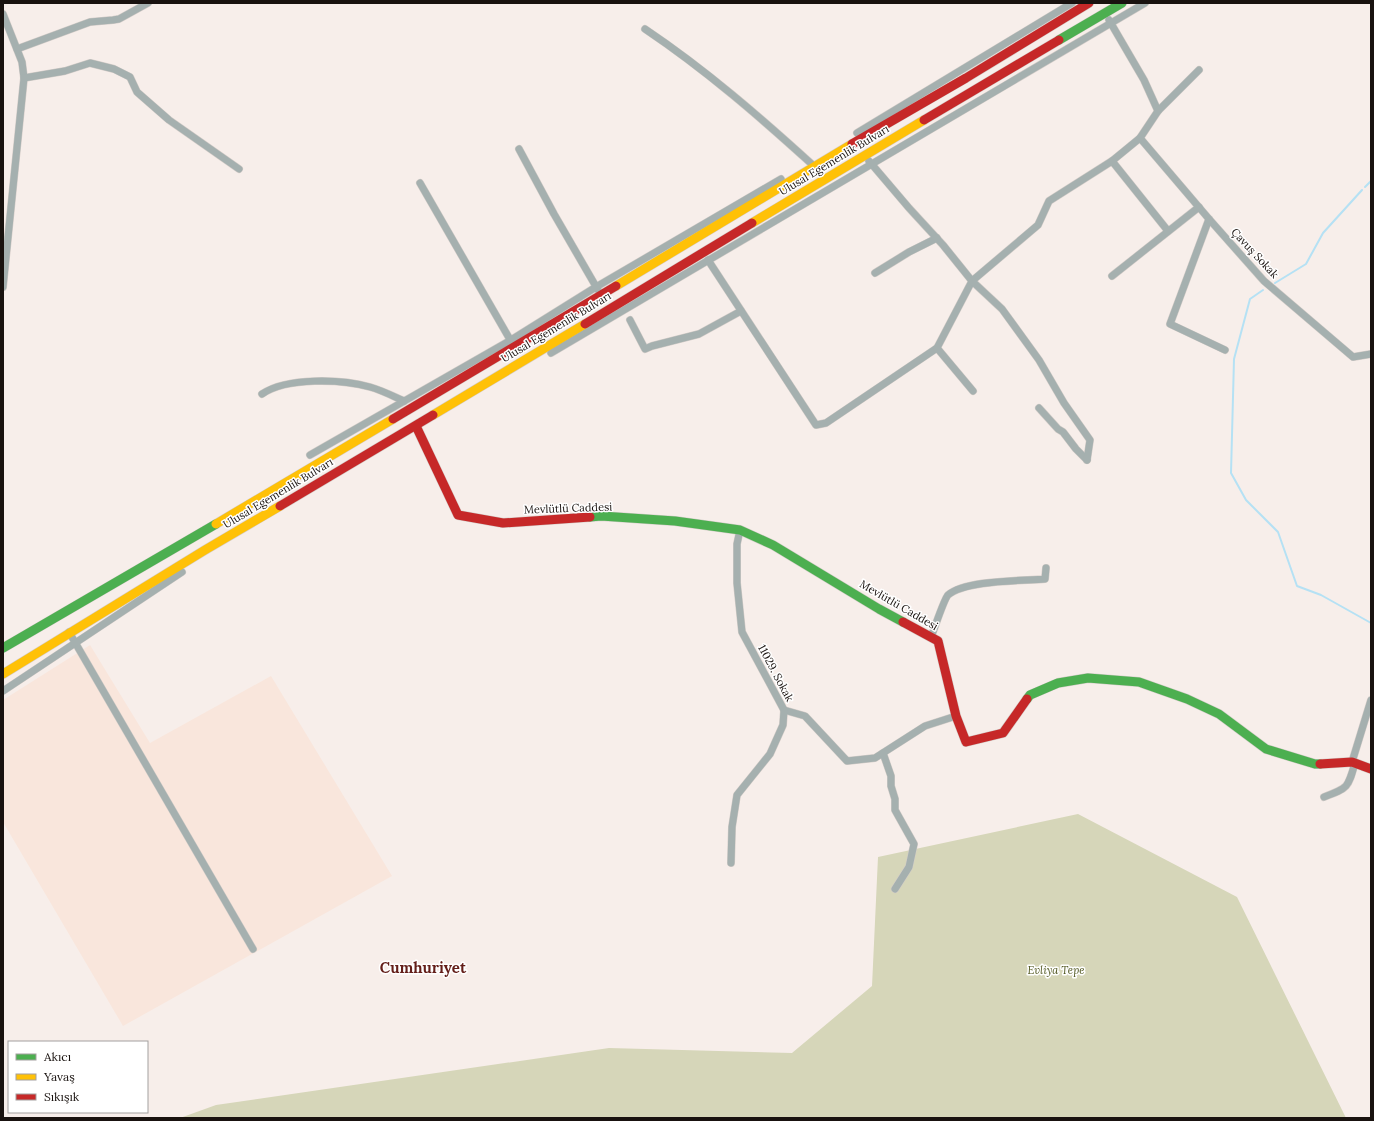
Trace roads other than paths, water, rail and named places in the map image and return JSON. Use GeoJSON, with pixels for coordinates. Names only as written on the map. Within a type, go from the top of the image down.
{"type":"FeatureCollection","features":[{"type":"Feature","properties":{"kind":"main road","name":"Ulusal Egemenlik Bulvarı"},"geometry":{"type":"LineString","coordinates":[[3,648],[210,528],[512,343],[601,295],[812,164],[856,142],[966,78],[1089,3]]}},
{"type":"Feature","properties":{"kind":"main road","name":"Ulusal Egemenlik Bulvarı"},"geometry":{"type":"LineString","coordinates":[[3,674],[69,632],[207,553],[417,428],[864,155],[1122,3]]}},
{"type":"Feature","properties":{"kind":"main road"},"geometry":{"type":"LineString","coordinates":[[856,142],[864,155]]}},
{"type":"Feature","properties":{"kind":"main road","name":"Mevlütlü Caddesi"},"geometry":{"type":"LineString","coordinates":[[417,428],[458,515],[502,523],[601,516],[675,521],[740,530],[773,545],[879,609],[938,642],[956,716],[966,742],[1003,733],[1030,695],[1058,682],[1088,678],[1139,682],[1187,699],[1219,714],[1266,749],[1315,764],[1353,763],[1371,769]]}},
{"type":"Feature","properties":{"kind":"street"},"geometry":{"type":"LineString","coordinates":[[17,49],[90,22],[119,18],[148,3]]}},
{"type":"Feature","properties":{"kind":"street"},"geometry":{"type":"LineString","coordinates":[[310,455],[404,401],[512,343],[596,286],[812,164],[1072,3]]}},
{"type":"Feature","properties":{"kind":"street"},"geometry":{"type":"LineString","coordinates":[[417,428],[708,260],[1145,3]]}},
{"type":"Feature","properties":{"kind":"street"},"geometry":{"type":"LineString","coordinates":[[1105,13],[1144,80],[1158,111]]}},
{"type":"Feature","properties":{"kind":"street"},"geometry":{"type":"LineString","coordinates":[[3,14],[22,62],[24,78],[3,287]]}},
{"type":"Feature","properties":{"kind":"street"},"geometry":{"type":"LineString","coordinates":[[645,29],[680,52],[736,97],[812,164]]}},
{"type":"Feature","properties":{"kind":"street"},"geometry":{"type":"LineString","coordinates":[[24,78],[65,71],[90,63],[114,70],[130,77],[137,92],[169,120],[238,169]]}},
{"type":"Feature","properties":{"kind":"street"},"geometry":{"type":"LineString","coordinates":[[708,260],[816,425],[826,423],[936,348],[972,281],[1038,225],[1049,201],[1112,161],[1140,138],[1158,111],[1198,70]]}},
{"type":"Feature","properties":{"kind":"street","name":"Çavuş Sokak"},"geometry":{"type":"LineString","coordinates":[[1140,138],[1209,220],[1264,281],[1353,357],[1371,354]]}},
{"type":"Feature","properties":{"kind":"street"},"geometry":{"type":"LineString","coordinates":[[519,149],[601,295]]}},
{"type":"Feature","properties":{"kind":"street"},"geometry":{"type":"LineString","coordinates":[[864,155],[909,208],[937,238],[972,281],[1002,309],[1038,360],[1064,403],[1090,440],[1087,460],[1063,432],[1058,429],[1039,408]]}},
{"type":"Feature","properties":{"kind":"street"},"geometry":{"type":"LineString","coordinates":[[1112,161],[1168,231]]}},
{"type":"Feature","properties":{"kind":"street"},"geometry":{"type":"LineString","coordinates":[[420,184],[512,343]]}},
{"type":"Feature","properties":{"kind":"street"},"geometry":{"type":"LineString","coordinates":[[1112,276],[1199,207]]}},
{"type":"Feature","properties":{"kind":"street"},"geometry":{"type":"LineString","coordinates":[[1209,220],[1170,324],[1225,350]]}},
{"type":"Feature","properties":{"kind":"street"},"geometry":{"type":"LineString","coordinates":[[875,273],[909,252],[937,238]]}},
{"type":"Feature","properties":{"kind":"street"},"geometry":{"type":"LineString","coordinates":[[630,320],[645,349],[699,334],[742,311]]}},
{"type":"Feature","properties":{"kind":"street"},"geometry":{"type":"LineString","coordinates":[[936,348],[972,391]]}},
{"type":"Feature","properties":{"kind":"street"},"geometry":{"type":"LineString","coordinates":[[262,394],[271,388],[291,382],[312,381],[353,383],[370,387],[404,401]]}},
{"type":"Feature","properties":{"kind":"street","name":"11029. Sokak"},"geometry":{"type":"LineString","coordinates":[[730,863],[732,827],[737,796],[770,754],[783,725],[784,710],[742,632],[737,583],[737,544],[740,530]]}},
{"type":"Feature","properties":{"kind":"street"},"geometry":{"type":"LineString","coordinates":[[3,691],[76,644],[207,553]]}},
{"type":"Feature","properties":{"kind":"street"},"geometry":{"type":"LineString","coordinates":[[931,637],[948,596],[960,588],[984,583],[1045,579],[1046,568]]}},
{"type":"Feature","properties":{"kind":"street"},"geometry":{"type":"LineString","coordinates":[[69,632],[253,949]]}},
{"type":"Feature","properties":{"kind":"street"},"geometry":{"type":"LineString","coordinates":[[1324,798],[1341,790],[1349,783],[1353,763],[1371,700]]}},
{"type":"Feature","properties":{"kind":"street"},"geometry":{"type":"LineString","coordinates":[[784,710],[805,716],[847,761],[875,758],[925,726],[956,716]]}},
{"type":"Feature","properties":{"kind":"street"},"geometry":{"type":"LineString","coordinates":[[884,753],[891,776],[891,786],[895,799],[895,810],[914,844],[909,868],[894,890]]}},
{"type":"Feature","properties":{"kind":"waterway"},"geometry":{"type":"LineString","coordinates":[[1365,187],[1371,181]]}},
{"type":"Feature","properties":{"kind":"waterway"},"geometry":{"type":"LineString","coordinates":[[1275,283],[1306,264],[1323,233],[1362,190]]}},
{"type":"Feature","properties":{"kind":"waterway"},"geometry":{"type":"LineString","coordinates":[[1263,290],[1250,299],[1234,359],[1231,473],[1246,500],[1278,532],[1297,586],[1321,595],[1371,623]]}},
{"type":"Feature","properties":{"kind":"district","name":"Cumhuriyet"},"geometry":{"type":"Point","coordinates":[423,967]}},
{"type":"Feature","properties":{"kind":"park label","name":"Evliya Tepe"},"geometry":{"type":"Point","coordinates":[1056,970]}}]}
